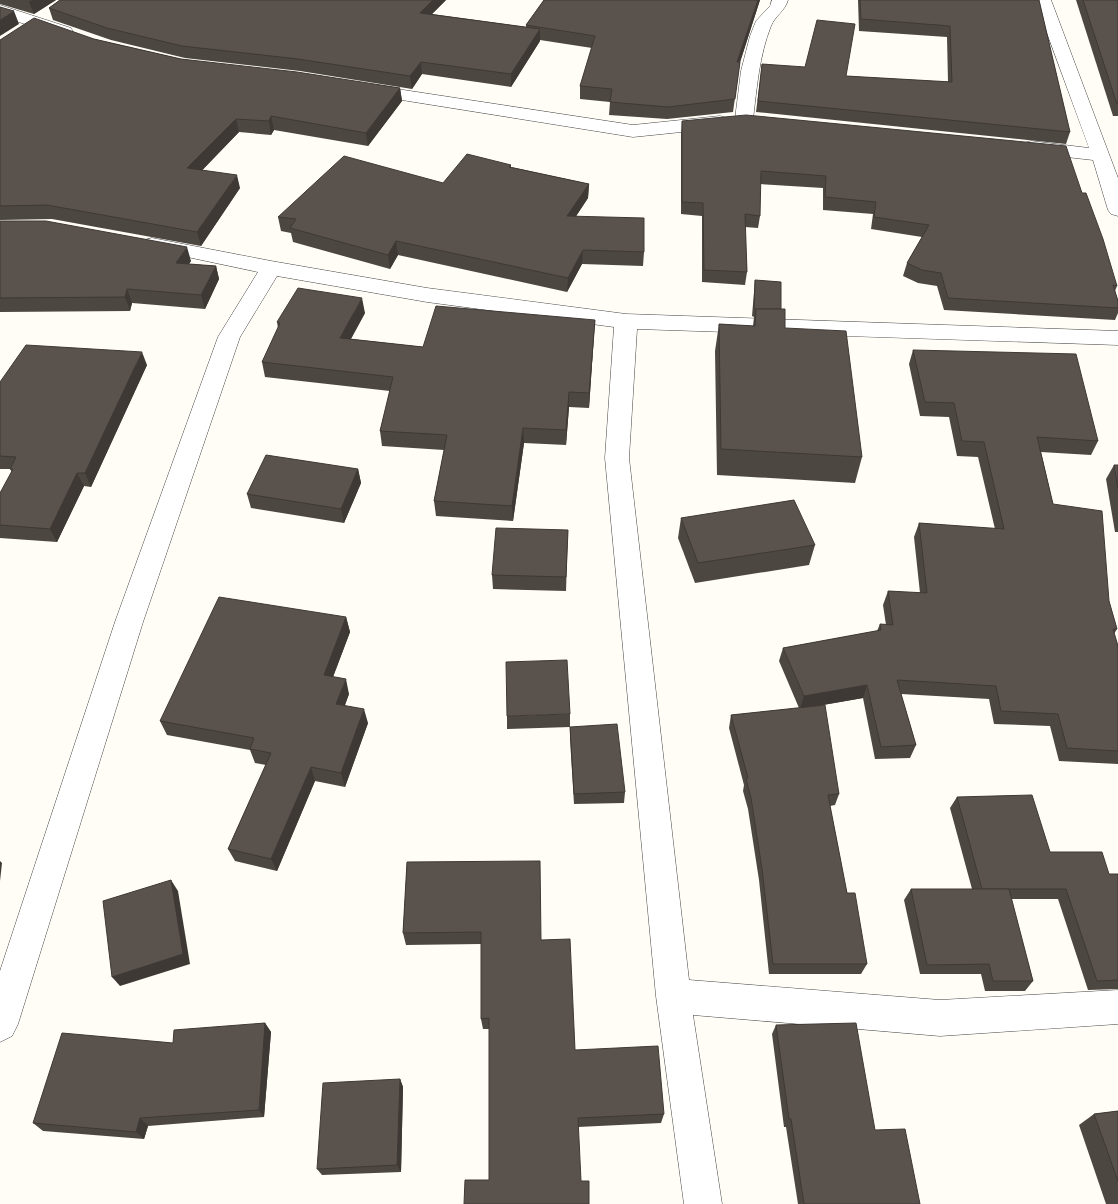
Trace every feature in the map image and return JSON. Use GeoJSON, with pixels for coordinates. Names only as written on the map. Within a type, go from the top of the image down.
{"type":"FeatureCollection","features":[{"type":"Feature","properties":{"kind":"street"},"geometry":{"type":"LineString","coordinates":[[744,119],[751,58],[764,21],[779,8],[780,0]]}},
{"type":"Feature","properties":{"kind":"street"},"geometry":{"type":"LineString","coordinates":[[1043,0],[1100,155],[1118,210]]}},
{"type":"Feature","properties":{"kind":"street"},"geometry":{"type":"LineString","coordinates":[[28,27],[56,9]]}},
{"type":"Feature","properties":{"kind":"street"},"geometry":{"type":"LineString","coordinates":[[0,10],[28,27],[79,37]]}},
{"type":"Feature","properties":{"kind":"street"},"geometry":{"type":"LineString","coordinates":[[348,86],[633,132],[744,119],[763,121]]}},
{"type":"Feature","properties":{"kind":"street"},"geometry":{"type":"LineString","coordinates":[[1015,146],[1100,155]]}},
{"type":"Feature","properties":{"kind":"street"},"geometry":{"type":"LineString","coordinates":[[130,240],[271,268],[427,295],[626,321],[1118,338]]}},
{"type":"Feature","properties":{"kind":"street"},"geometry":{"type":"LineString","coordinates":[[0,1024],[128,622],[229,337],[271,268]]}},
{"type":"Feature","properties":{"kind":"street"},"geometry":{"type":"LineString","coordinates":[[626,321],[617,458],[673,996],[702,1204]]}},
{"type":"Feature","properties":{"kind":"street"},"geometry":{"type":"LineString","coordinates":[[673,996],[940,1018],[1118,1007]]}},
{"type":"Feature","properties":{"kind":"building"},"geometry":{"type":"Polygon","coordinates":[[[60,0],[433,0],[420,13],[540,29],[511,74],[421,62],[410,76],[298,59],[182,46],[107,28],[49,8],[60,0]]]}},
{"type":"Feature","properties":{"kind":"building"},"geometry":{"type":"Polygon","coordinates":[[[544,0],[758,0],[737,62],[740,62],[735,99],[668,107],[610,102],[612,89],[580,86],[595,36],[526,25],[544,0]]]}},
{"type":"Feature","properties":{"kind":"building"},"geometry":{"type":"Polygon","coordinates":[[[860,0],[1039,0],[1070,132],[758,101],[762,64],[805,67],[817,20],[855,24],[846,76],[952,82],[950,26],[861,19],[860,0]]]}},
{"type":"Feature","properties":{"kind":"building"},"geometry":{"type":"Polygon","coordinates":[[[1083,0],[1118,0],[1118,104],[1117,104],[1083,0]]]}},
{"type":"Feature","properties":{"kind":"building"},"geometry":{"type":"Polygon","coordinates":[[[0,7],[14,11],[0,20],[0,7]]]}},
{"type":"Feature","properties":{"kind":"building"},"geometry":{"type":"Polygon","coordinates":[[[34,18],[94,39],[181,59],[297,72],[400,88],[366,133],[271,116],[269,121],[236,119],[187,168],[237,175],[197,232],[47,205],[0,206],[0,40],[34,18]]]}},
{"type":"Feature","properties":{"kind":"building"},"geometry":{"type":"Polygon","coordinates":[[[746,115],[1066,146],[1082,193],[1086,193],[1103,239],[1117,286],[1113,285],[1118,308],[948,298],[941,273],[922,270],[907,263],[929,225],[874,217],[876,202],[825,197],[826,176],[761,171],[760,216],[745,214],[747,272],[704,270],[703,203],[682,202],[682,121],[746,115]]]}},
{"type":"Feature","properties":{"kind":"building"},"geometry":{"type":"Polygon","coordinates":[[[467,154],[511,165],[509,167],[589,184],[567,216],[644,218],[644,252],[583,250],[568,278],[396,241],[388,255],[290,228],[296,219],[278,217],[344,156],[443,183],[467,154]]]}},
{"type":"Feature","properties":{"kind":"building"},"geometry":{"type":"Polygon","coordinates":[[[0,221],[46,221],[187,247],[176,263],[216,266],[201,295],[127,289],[125,297],[0,298],[0,221]]]}},
{"type":"Feature","properties":{"kind":"building"},"geometry":{"type":"Polygon","coordinates":[[[755,280],[781,282],[781,309],[754,309],[755,280]]]}},
{"type":"Feature","properties":{"kind":"building"},"geometry":{"type":"Polygon","coordinates":[[[298,288],[362,298],[340,338],[423,347],[436,306],[595,320],[589,393],[569,392],[566,430],[523,428],[512,506],[434,501],[447,435],[380,431],[393,377],[262,362],[280,323],[277,322],[298,288]]]}},
{"type":"Feature","properties":{"kind":"building"},"geometry":{"type":"Polygon","coordinates":[[[756,309],[785,309],[785,328],[846,331],[862,457],[721,449],[719,324],[755,326],[756,309]]]}},
{"type":"Feature","properties":{"kind":"building"},"geometry":{"type":"Polygon","coordinates":[[[26,345],[142,352],[85,473],[77,473],[50,529],[0,525],[0,493],[13,469],[10,469],[16,457],[0,456],[0,382],[26,345]]]}},
{"type":"Feature","properties":{"kind":"building"},"geometry":{"type":"Polygon","coordinates":[[[913,350],[1076,354],[1098,441],[1037,437],[1053,504],[1102,511],[1109,601],[1117,629],[1113,629],[1118,646],[1118,751],[1067,748],[1058,714],[1001,711],[996,686],[897,680],[916,745],[881,747],[867,685],[804,696],[783,648],[881,630],[880,624],[893,625],[888,591],[927,593],[919,523],[1004,529],[984,442],[962,441],[954,403],[925,402],[913,350]]]}},
{"type":"Feature","properties":{"kind":"building"},"geometry":{"type":"Polygon","coordinates":[[[266,455],[358,469],[341,509],[247,494],[266,455]]]}},
{"type":"Feature","properties":{"kind":"building"},"geometry":{"type":"Polygon","coordinates":[[[1114,465],[1118,465],[1118,489],[1114,465]]]}},
{"type":"Feature","properties":{"kind":"building"},"geometry":{"type":"Polygon","coordinates":[[[794,500],[815,545],[698,563],[681,518],[794,500]]]}},
{"type":"Feature","properties":{"kind":"building"},"geometry":{"type":"Polygon","coordinates":[[[496,528],[568,530],[566,577],[492,575],[496,528]]]}},
{"type":"Feature","properties":{"kind":"building"},"geometry":{"type":"Polygon","coordinates":[[[219,597],[346,617],[324,675],[346,679],[336,704],[364,709],[341,773],[311,767],[271,859],[228,849],[271,753],[250,749],[254,738],[160,721],[219,597]]]}},
{"type":"Feature","properties":{"kind":"building"},"geometry":{"type":"Polygon","coordinates":[[[567,660],[570,714],[507,716],[506,662],[567,660]]]}},
{"type":"Feature","properties":{"kind":"building"},"geometry":{"type":"Polygon","coordinates":[[[825,705],[839,794],[828,795],[847,893],[855,893],[867,964],[773,964],[762,869],[751,798],[746,779],[748,778],[731,715],[825,705]]]}},
{"type":"Feature","properties":{"kind":"building"},"geometry":{"type":"Polygon","coordinates":[[[617,724],[625,792],[574,794],[570,727],[617,724]]]}},
{"type":"Feature","properties":{"kind":"building"},"geometry":{"type":"Polygon","coordinates":[[[1032,795],[1050,852],[1102,852],[1109,874],[1118,874],[1118,980],[1097,981],[1066,889],[982,889],[957,797],[1032,795]]]}},
{"type":"Feature","properties":{"kind":"building"},"geometry":{"type":"Polygon","coordinates":[[[540,861],[541,940],[570,939],[575,1050],[658,1046],[664,1114],[578,1118],[581,1181],[589,1181],[589,1204],[464,1204],[465,1180],[489,1180],[489,1018],[481,1019],[481,932],[403,933],[407,862],[540,861]]]}},
{"type":"Feature","properties":{"kind":"building"},"geometry":{"type":"Polygon","coordinates":[[[171,880],[183,954],[112,977],[103,901],[171,880]]]}},
{"type":"Feature","properties":{"kind":"building"},"geometry":{"type":"Polygon","coordinates":[[[911,889],[1009,889],[1033,981],[993,981],[989,964],[927,965],[911,889]]]}},
{"type":"Feature","properties":{"kind":"building"},"geometry":{"type":"Polygon","coordinates":[[[265,1023],[259,1110],[140,1118],[136,1132],[33,1123],[62,1033],[173,1043],[174,1030],[265,1023]]]}},
{"type":"Feature","properties":{"kind":"building"},"geometry":{"type":"Polygon","coordinates":[[[856,1023],[875,1130],[905,1129],[920,1204],[804,1204],[791,1119],[789,1119],[776,1025],[856,1023]]]}},
{"type":"Feature","properties":{"kind":"building"},"geometry":{"type":"Polygon","coordinates":[[[400,1079],[397,1165],[317,1169],[323,1083],[400,1079]]]}},
{"type":"Feature","properties":{"kind":"building"},"geometry":{"type":"Polygon","coordinates":[[[1118,1111],[1118,1181],[1094,1114],[1118,1111]]]}}]}
